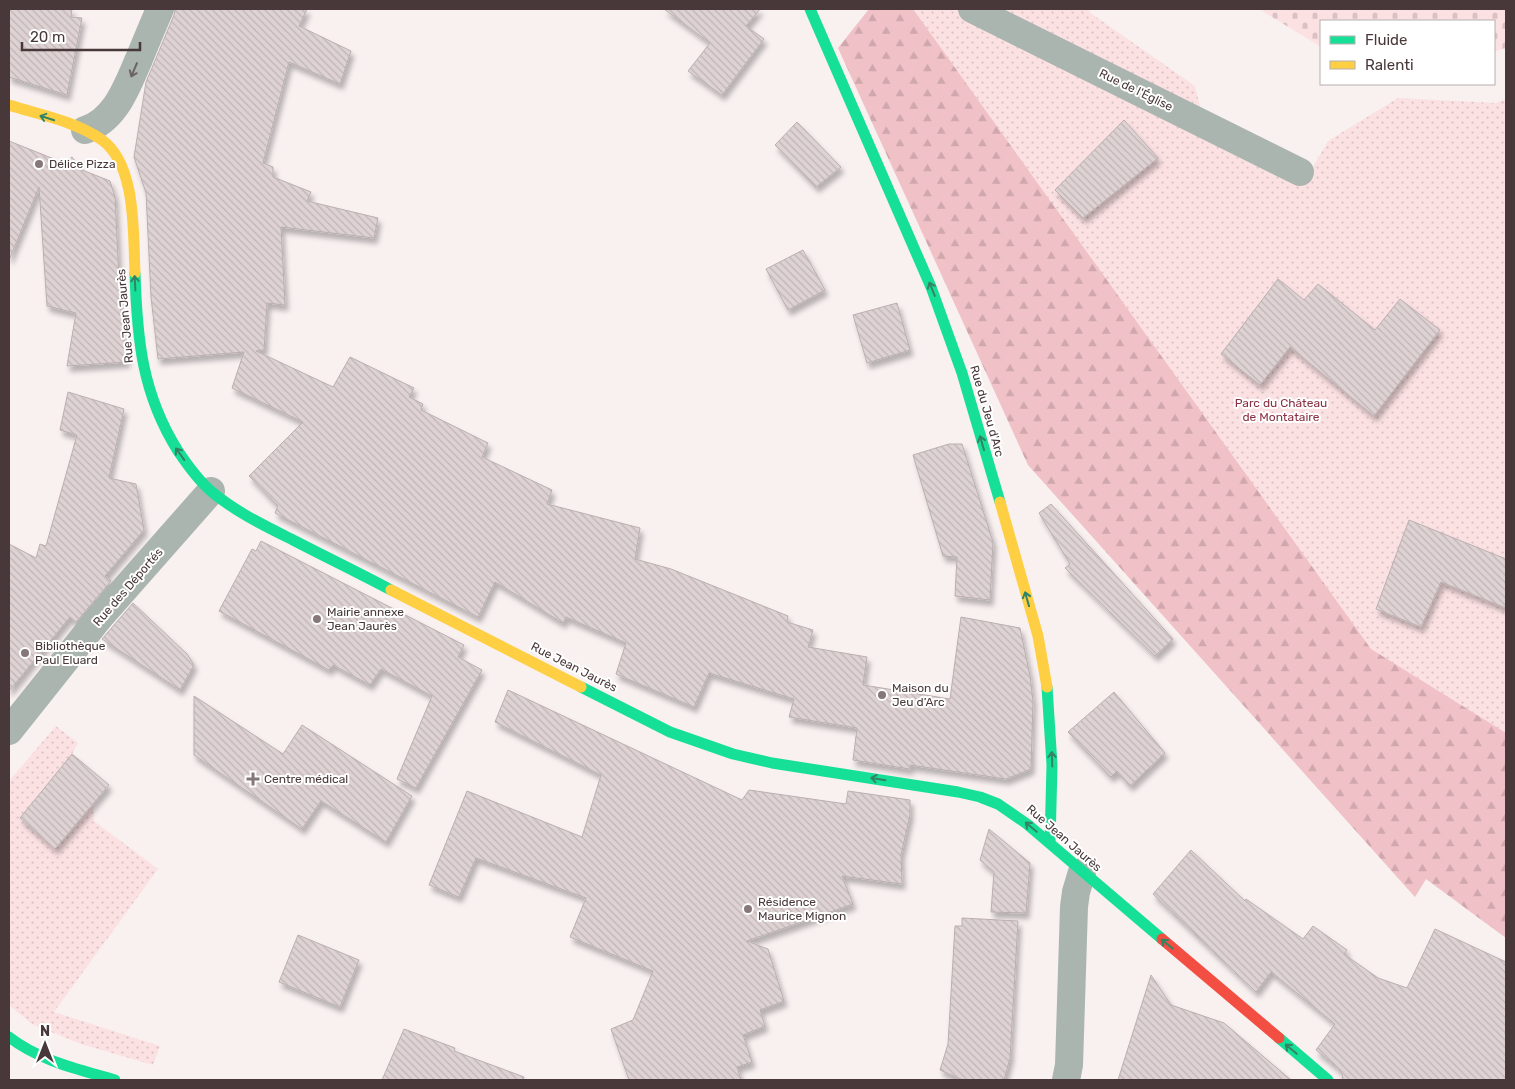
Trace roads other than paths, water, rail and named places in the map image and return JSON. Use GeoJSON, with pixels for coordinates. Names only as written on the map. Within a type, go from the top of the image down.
{"type":"FeatureCollection","features":[{"type":"Feature","properties":{"kind":"street"},"geometry":{"type":"LineString","coordinates":[[85,130],[95,127],[107,117],[126,90],[160,9]]}},
{"type":"Feature","properties":{"kind":"street","name":"Rue du Jeu d'Arc"},"geometry":{"type":"LineString","coordinates":[[810,9],[944,320],[962,375],[1035,627],[1045,664],[1048,687],[1053,785],[1050,843]]}},
{"type":"Feature","properties":{"kind":"street","name":"Rue de l'Église"},"geometry":{"type":"LineString","coordinates":[[972,9],[1300,172]]}},
{"type":"Feature","properties":{"kind":"street","name":"Rue Jean Jaurès"},"geometry":{"type":"LineString","coordinates":[[9,105],[85,130],[111,147],[127,180],[132,214],[138,330],[143,368],[149,392],[166,434],[194,473],[212,491],[256,521],[670,732],[744,757],[958,792],[980,797],[998,804],[1014,813],[1050,843],[1328,1080]]}},
{"type":"Feature","properties":{"kind":"street","name":"Rue des Déportés"},"geometry":{"type":"LineString","coordinates":[[9,731],[100,618],[212,491]]}},
{"type":"Feature","properties":{"kind":"street"},"geometry":{"type":"LineString","coordinates":[[1066,1080],[1069,1065],[1074,907],[1082,872]]}},
{"type":"Feature","properties":{"kind":"street"},"geometry":{"type":"LineString","coordinates":[[9,1037],[28,1050],[50,1059],[115,1080]]}},
{"type":"Feature","properties":{"kind":"place","name":"Délice Pizza"},"geometry":{"type":"Point","coordinates":[39,164]}},
{"type":"Feature","properties":{"kind":"place","name":"Mairie annexe Jean Jaurès"},"geometry":{"type":"Point","coordinates":[317,619]}},
{"type":"Feature","properties":{"kind":"place","name":"Bibliothèque Paul Eluard"},"geometry":{"type":"Point","coordinates":[25,653]}},
{"type":"Feature","properties":{"kind":"place","name":"Maison du Jeu d’Arc"},"geometry":{"type":"Point","coordinates":[882,695]}},
{"type":"Feature","properties":{"kind":"place","name":"Centre médical"},"geometry":{"type":"Point","coordinates":[253,779]}},
{"type":"Feature","properties":{"kind":"place","name":"Résidence Maurice Mignon"},"geometry":{"type":"Point","coordinates":[748,909]}},
{"type":"Feature","properties":{"kind":"park label","name":"Parc du Château de Montataire"},"geometry":{"type":"Point","coordinates":[1281,410]}}]}
